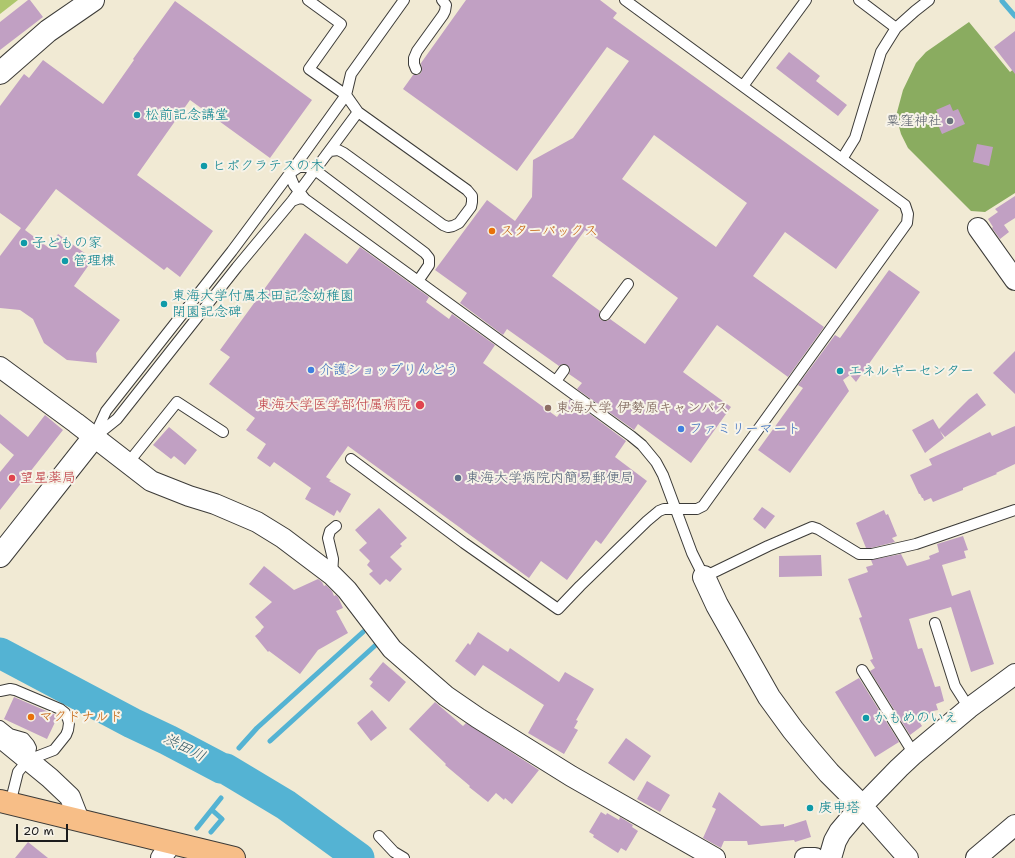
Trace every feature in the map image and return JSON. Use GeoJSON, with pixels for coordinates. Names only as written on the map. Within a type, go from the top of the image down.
{"type":"FeatureCollection","features":[{"type":"Feature","properties":{"kind":"highway"},"geometry":{"type":"LineString","coordinates":[[5,802],[79,820],[166,850],[234,858]]}},
{"type":"Feature","properties":{"kind":"street"},"geometry":{"type":"LineString","coordinates":[[0,73],[48,31],[93,0]]}},
{"type":"Feature","properties":{"kind":"street"},"geometry":{"type":"LineString","coordinates":[[978,228],[1015,280]]}},
{"type":"Feature","properties":{"kind":"street"},"geometry":{"type":"LineString","coordinates":[[0,367],[151,481],[189,496],[215,504],[257,522],[283,538],[332,575],[347,590],[392,649],[446,696],[478,718],[571,776],[715,858]]}},
{"type":"Feature","properties":{"kind":"street"},"geometry":{"type":"LineString","coordinates":[[0,556],[94,437]]}},
{"type":"Feature","properties":{"kind":"street"},"geometry":{"type":"LineString","coordinates":[[704,577],[717,604],[769,697],[793,730],[829,773],[862,806],[908,858]]}},
{"type":"Feature","properties":{"kind":"street"},"geometry":{"type":"LineString","coordinates":[[830,858],[835,841],[840,832],[898,768],[969,708],[1015,674]]}},
{"type":"Feature","properties":{"kind":"street"},"geometry":{"type":"LineString","coordinates":[[0,737],[70,797],[79,820]]}},
{"type":"Feature","properties":{"kind":"street"},"geometry":{"type":"LineString","coordinates":[[976,858],[1013,831]]}},
{"type":"Feature","properties":{"kind":"street"},"geometry":{"type":"LineString","coordinates":[[805,858],[815,858]]}},
{"type":"Feature","properties":{"kind":"lane"},"geometry":{"type":"LineString","coordinates":[[308,0],[341,24],[309,69],[346,95],[358,112],[467,190],[472,196],[471,207],[459,223],[448,227],[443,225],[344,153],[338,150],[330,151],[326,155]]}},
{"type":"Feature","properties":{"kind":"lane"},"geometry":{"type":"LineString","coordinates":[[94,437],[106,411],[232,251],[346,95],[351,74],[404,0]]}},
{"type":"Feature","properties":{"kind":"lane"},"geometry":{"type":"LineString","coordinates":[[416,69],[414,58],[416,51],[445,11],[446,5],[442,0]]}},
{"type":"Feature","properties":{"kind":"lane"},"geometry":{"type":"LineString","coordinates":[[351,459],[470,548],[558,610],[580,586],[659,511],[664,509],[697,509],[703,506],[907,223],[908,214],[906,205],[625,0]]}},
{"type":"Feature","properties":{"kind":"lane"},"geometry":{"type":"LineString","coordinates":[[743,86],[806,0]]}},
{"type":"Feature","properties":{"kind":"lane"},"geometry":{"type":"LineString","coordinates":[[859,0],[896,28]]}},
{"type":"Feature","properties":{"kind":"lane"},"geometry":{"type":"LineString","coordinates":[[842,159],[855,138],[881,52],[896,28],[914,11],[929,0]]}},
{"type":"Feature","properties":{"kind":"lane"},"geometry":{"type":"LineString","coordinates":[[94,437],[117,419],[292,201],[300,198],[315,170],[358,112]]}},
{"type":"Feature","properties":{"kind":"lane"},"geometry":{"type":"LineString","coordinates":[[290,173],[299,167],[307,167],[315,170],[425,253],[428,258],[429,265],[418,281]]}},
{"type":"Feature","properties":{"kind":"lane"},"geometry":{"type":"LineString","coordinates":[[290,173],[294,185],[302,195],[642,445],[660,468],[692,553],[704,577],[768,546],[812,527],[860,554],[872,554],[916,544],[1015,510]]}},
{"type":"Feature","properties":{"kind":"lane"},"geometry":{"type":"LineString","coordinates":[[605,315],[628,284]]}},
{"type":"Feature","properties":{"kind":"lane"},"geometry":{"type":"LineString","coordinates":[[556,381],[564,370]]}},
{"type":"Feature","properties":{"kind":"lane"},"geometry":{"type":"LineString","coordinates":[[128,463],[177,402],[223,432]]}},
{"type":"Feature","properties":{"kind":"lane"},"geometry":{"type":"LineString","coordinates":[[332,575],[333,559],[328,538],[330,531],[336,526]]}},
{"type":"Feature","properties":{"kind":"lane"},"geometry":{"type":"LineString","coordinates":[[935,623],[955,686],[969,708]]}},
{"type":"Feature","properties":{"kind":"lane"},"geometry":{"type":"LineString","coordinates":[[862,670],[914,754]]}},
{"type":"Feature","properties":{"kind":"lane"},"geometry":{"type":"LineString","coordinates":[[0,691],[10,689],[15,690],[60,709],[65,713],[68,719],[69,723],[66,735],[54,750],[28,760]]}},
{"type":"Feature","properties":{"kind":"lane"},"geometry":{"type":"LineString","coordinates":[[0,726],[10,734],[24,738],[28,741],[31,748],[28,760],[18,772],[5,802]]}},
{"type":"Feature","properties":{"kind":"lane"},"geometry":{"type":"LineString","coordinates":[[379,836],[394,852],[404,858]]}},
{"type":"Feature","properties":{"kind":"green space"},"geometry":{"type":"Polygon","coordinates":[[[0,0],[18,0],[0,14],[0,0]]]}},
{"type":"Feature","properties":{"kind":"green space"},"geometry":{"type":"Polygon","coordinates":[[[969,22],[1010,72],[1015,68],[1015,193],[985,212],[971,211],[908,148],[901,134],[896,116],[903,90],[916,63],[926,52],[969,22]]]}},
{"type":"Feature","properties":{"kind":"building"},"geometry":{"type":"Polygon","coordinates":[[[30,0],[43,17],[0,50],[0,22],[30,0]]]}},
{"type":"Feature","properties":{"kind":"building"},"geometry":{"type":"Polygon","coordinates":[[[466,0],[600,0],[617,13],[613,18],[879,210],[836,269],[785,232],[753,276],[824,327],[788,377],[717,325],[683,372],[731,407],[691,463],[638,424],[634,430],[577,389],[582,383],[569,374],[570,368],[567,365],[562,364],[559,366],[507,329],[503,335],[460,303],[467,293],[435,270],[487,200],[515,221],[532,197],[533,160],[573,138],[629,61],[607,47],[517,171],[403,89],[413,75],[418,75],[421,73],[421,63],[466,0]],[[654,135],[622,179],[716,247],[747,203],[654,135]],[[585,230],[552,276],[600,311],[599,317],[601,320],[607,321],[610,319],[645,344],[678,298],[585,230]]]}},
{"type":"Feature","properties":{"kind":"building"},"geometry":{"type":"Polygon","coordinates":[[[175,1],[312,100],[270,158],[190,100],[137,175],[213,231],[180,277],[167,267],[164,270],[56,189],[25,230],[49,248],[58,234],[93,259],[74,286],[120,320],[96,353],[97,363],[67,360],[44,343],[33,319],[20,310],[0,308],[0,256],[21,228],[0,213],[0,106],[24,74],[29,78],[43,60],[103,104],[175,1]]]}},
{"type":"Feature","properties":{"kind":"building"},"geometry":{"type":"Polygon","coordinates":[[[1015,31],[1015,74],[994,47],[1015,31]]]}},
{"type":"Feature","properties":{"kind":"building"},"geometry":{"type":"Polygon","coordinates":[[[789,52],[820,76],[816,81],[847,105],[838,116],[776,68],[789,52]]]}},
{"type":"Feature","properties":{"kind":"building","name":"粟窪神社"},"geometry":{"type":"Polygon","coordinates":[[[950,104],[953,111],[958,109],[965,124],[942,134],[935,118],[939,116],[936,110],[950,104]]]}},
{"type":"Feature","properties":{"kind":"building"},"geometry":{"type":"Polygon","coordinates":[[[977,144],[993,147],[989,166],[973,162],[977,144]]]}},
{"type":"Feature","properties":{"kind":"building"},"geometry":{"type":"Polygon","coordinates":[[[1015,196],[1015,218],[1004,225],[1009,232],[1000,239],[992,228],[993,227],[988,219],[998,212],[995,209],[1015,196]]]}},
{"type":"Feature","properties":{"kind":"building"},"geometry":{"type":"Polygon","coordinates":[[[305,233],[347,264],[360,247],[429,297],[426,302],[449,319],[452,314],[495,345],[483,363],[557,417],[570,399],[626,441],[615,457],[647,481],[601,544],[596,540],[567,580],[541,561],[529,578],[348,446],[326,477],[331,480],[329,481],[351,494],[340,513],[337,510],[334,516],[305,499],[311,488],[274,462],[270,467],[257,458],[266,444],[246,430],[255,418],[209,384],[230,357],[220,350],[305,233]]]}},
{"type":"Feature","properties":{"kind":"building","name":"エネルギーセンター"},"geometry":{"type":"Polygon","coordinates":[[[889,270],[920,292],[856,382],[850,375],[843,380],[849,391],[790,473],[758,450],[803,388],[798,385],[835,335],[840,338],[889,270]]]}},
{"type":"Feature","properties":{"kind":"building"},"geometry":{"type":"Polygon","coordinates":[[[1015,351],[1015,394],[993,373],[1015,351]]]}},
{"type":"Feature","properties":{"kind":"building"},"geometry":{"type":"Polygon","coordinates":[[[977,393],[986,405],[945,437],[940,431],[944,438],[925,453],[912,430],[933,419],[939,429],[977,393]]]}},
{"type":"Feature","properties":{"kind":"building"},"geometry":{"type":"Polygon","coordinates":[[[0,414],[28,437],[45,415],[63,430],[0,510],[0,472],[14,455],[0,443],[0,414]]]}},
{"type":"Feature","properties":{"kind":"building"},"geometry":{"type":"Polygon","coordinates":[[[1015,426],[1015,464],[996,473],[997,474],[963,488],[963,490],[933,502],[931,498],[924,501],[910,475],[932,465],[929,459],[990,432],[992,436],[1015,426]]]}},
{"type":"Feature","properties":{"kind":"building"},"geometry":{"type":"Polygon","coordinates":[[[169,427],[197,450],[185,465],[174,456],[171,459],[153,445],[169,427]]]}},
{"type":"Feature","properties":{"kind":"building"},"geometry":{"type":"Polygon","coordinates":[[[762,507],[775,516],[765,529],[753,519],[762,507]]]}},
{"type":"Feature","properties":{"kind":"building"},"geometry":{"type":"Polygon","coordinates":[[[379,508],[407,538],[400,544],[402,546],[390,557],[402,569],[390,582],[386,579],[380,585],[369,574],[373,571],[367,565],[370,561],[359,550],[367,543],[355,530],[379,508]]]}},
{"type":"Feature","properties":{"kind":"building"},"geometry":{"type":"Polygon","coordinates":[[[884,510],[886,515],[888,514],[897,536],[892,538],[895,542],[866,548],[856,523],[884,510]]]}},
{"type":"Feature","properties":{"kind":"building"},"geometry":{"type":"Polygon","coordinates":[[[963,536],[968,550],[964,551],[966,558],[942,565],[952,596],[970,590],[994,664],[971,672],[951,607],[909,619],[918,649],[922,648],[935,687],[940,686],[944,701],[936,704],[938,710],[933,711],[920,723],[922,726],[910,735],[870,671],[875,668],[870,660],[873,659],[859,618],[862,617],[848,579],[868,572],[866,567],[873,565],[871,560],[901,554],[907,566],[930,559],[929,556],[939,552],[937,544],[963,536]]]}},
{"type":"Feature","properties":{"kind":"building"},"geometry":{"type":"Polygon","coordinates":[[[821,555],[822,576],[779,577],[779,556],[821,555]]]}},
{"type":"Feature","properties":{"kind":"building"},"geometry":{"type":"Polygon","coordinates":[[[264,566],[294,590],[318,579],[324,586],[326,585],[332,591],[334,596],[336,595],[338,597],[343,608],[336,611],[348,633],[318,650],[300,674],[269,651],[268,652],[255,636],[264,627],[255,617],[272,602],[249,584],[264,566]]]}},
{"type":"Feature","properties":{"kind":"building"},"geometry":{"type":"Polygon","coordinates":[[[478,632],[508,652],[510,648],[559,682],[565,672],[594,689],[576,720],[578,721],[574,728],[578,730],[564,754],[528,733],[544,705],[483,665],[475,676],[455,661],[468,643],[470,645],[478,632]]]}},
{"type":"Feature","properties":{"kind":"building"},"geometry":{"type":"Polygon","coordinates":[[[383,662],[406,682],[389,702],[370,686],[373,682],[369,679],[383,662]]]}},
{"type":"Feature","properties":{"kind":"building","name":"かもめのいえ"},"geometry":{"type":"Polygon","coordinates":[[[859,678],[899,742],[875,757],[835,692],[859,678]]]}},
{"type":"Feature","properties":{"kind":"building","name":"マクドナルド"},"geometry":{"type":"Polygon","coordinates":[[[14,697],[58,716],[47,739],[4,719],[14,697]]]}},
{"type":"Feature","properties":{"kind":"building"},"geometry":{"type":"Polygon","coordinates":[[[435,702],[463,726],[466,723],[539,770],[512,804],[505,798],[504,800],[496,793],[488,802],[445,765],[446,764],[409,729],[435,702]]]}},
{"type":"Feature","properties":{"kind":"building"},"geometry":{"type":"Polygon","coordinates":[[[372,710],[387,728],[371,741],[357,723],[372,710]]]}},
{"type":"Feature","properties":{"kind":"building"},"geometry":{"type":"Polygon","coordinates":[[[626,738],[651,756],[634,781],[608,763],[626,738]]]}},
{"type":"Feature","properties":{"kind":"building"},"geometry":{"type":"Polygon","coordinates":[[[647,781],[670,795],[660,812],[637,799],[647,781]]]}},
{"type":"Feature","properties":{"kind":"building"},"geometry":{"type":"Polygon","coordinates":[[[719,792],[761,826],[784,824],[784,827],[806,820],[811,837],[795,842],[794,840],[748,845],[747,841],[724,841],[721,848],[703,838],[716,809],[712,807],[719,792]]]}},
{"type":"Feature","properties":{"kind":"building"},"geometry":{"type":"Polygon","coordinates":[[[601,812],[606,815],[607,813],[619,820],[620,817],[633,825],[632,827],[638,831],[626,851],[621,848],[618,853],[593,837],[594,835],[589,832],[601,812]]]}},
{"type":"Feature","properties":{"kind":"building"},"geometry":{"type":"Polygon","coordinates":[[[28,842],[48,858],[15,858],[28,842]]]}},
{"type":"Feature","properties":{"kind":"waterway"},"geometry":{"type":"LineString","coordinates":[[1002,1],[1015,16]]}},
{"type":"Feature","properties":{"kind":"waterway"},"geometry":{"type":"LineString","coordinates":[[239,748],[257,728],[363,632]]}},
{"type":"Feature","properties":{"kind":"waterway"},"geometry":{"type":"LineString","coordinates":[[270,741],[379,642]]}},
{"type":"Feature","properties":{"kind":"waterway","name":"渋田川"},"geometry":{"type":"LineString","coordinates":[[0,653],[132,723],[221,768],[226,769],[286,805],[359,858]]}},
{"type":"Feature","properties":{"kind":"waterway"},"geometry":{"type":"LineString","coordinates":[[226,769],[231,758]]}},
{"type":"Feature","properties":{"kind":"waterway"},"geometry":{"type":"LineString","coordinates":[[197,828],[221,798]]}},
{"type":"Feature","properties":{"kind":"waterway"},"geometry":{"type":"LineString","coordinates":[[211,832],[222,819],[212,810]]}},
{"type":"Feature","properties":{"kind":"place","name":"松前記念講堂"},"geometry":{"type":"Point","coordinates":[137,115]}},
{"type":"Feature","properties":{"kind":"place","name":"粟窪神社"},"geometry":{"type":"Point","coordinates":[950,121]}},
{"type":"Feature","properties":{"kind":"place","name":"ヒポクラテスの木"},"geometry":{"type":"Point","coordinates":[204,166]}},
{"type":"Feature","properties":{"kind":"place","name":"スターバックス"},"geometry":{"type":"Point","coordinates":[492,231]}},
{"type":"Feature","properties":{"kind":"place","name":"子どもの家"},"geometry":{"type":"Point","coordinates":[24,243]}},
{"type":"Feature","properties":{"kind":"place","name":"管理棟"},"geometry":{"type":"Point","coordinates":[65,261]}},
{"type":"Feature","properties":{"kind":"place","name":"東海大学付属本田記念幼稚園 閉園記念碑"},"geometry":{"type":"Point","coordinates":[164,304]}},
{"type":"Feature","properties":{"kind":"place","name":"介護ショップりんどう"},"geometry":{"type":"Point","coordinates":[311,370]}},
{"type":"Feature","properties":{"kind":"place","name":"エネルギーセンター"},"geometry":{"type":"Point","coordinates":[840,371]}},
{"type":"Feature","properties":{"kind":"place","name":"東海大学医学部付属病院"},"geometry":{"type":"Point","coordinates":[420,405]}},
{"type":"Feature","properties":{"kind":"place","name":"東海大学 伊勢原キャンパス"},"geometry":{"type":"Point","coordinates":[548,408]}},
{"type":"Feature","properties":{"kind":"place","name":"ファミリーマート"},"geometry":{"type":"Point","coordinates":[681,429]}},
{"type":"Feature","properties":{"kind":"place","name":"望星薬局"},"geometry":{"type":"Point","coordinates":[12,478]}},
{"type":"Feature","properties":{"kind":"place","name":"東海大学病院内簡易郵便局"},"geometry":{"type":"Point","coordinates":[458,478]}},
{"type":"Feature","properties":{"kind":"place","name":"マクドナルド"},"geometry":{"type":"Point","coordinates":[31,717]}},
{"type":"Feature","properties":{"kind":"place","name":"かもめのいえ"},"geometry":{"type":"Point","coordinates":[866,718]}},
{"type":"Feature","properties":{"kind":"place","name":"庚申塔"},"geometry":{"type":"Point","coordinates":[810,808]}}]}
